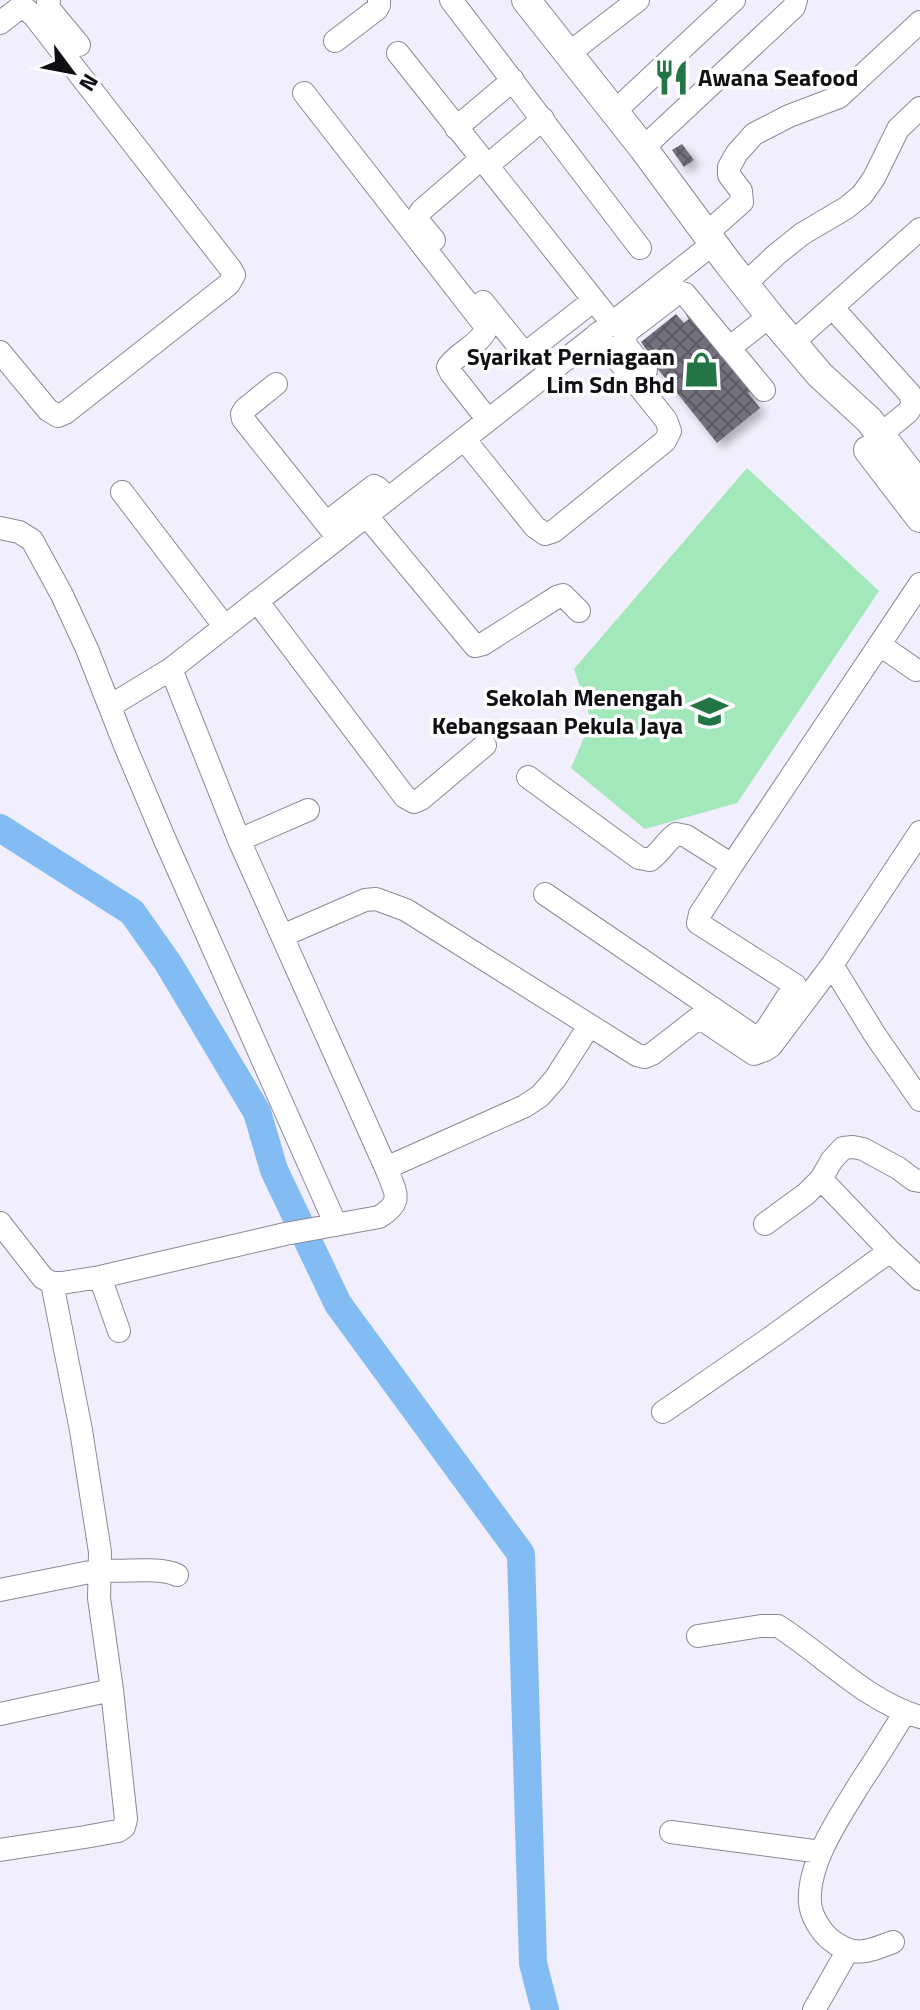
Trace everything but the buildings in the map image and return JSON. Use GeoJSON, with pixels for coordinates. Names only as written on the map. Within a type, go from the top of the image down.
{"type":"FeatureCollection","features":[{"type":"Feature","properties":{"kind":"main road"},"geometry":{"type":"LineString","coordinates":[[526,0],[792,343],[820,375],[869,420],[916,473]]}},
{"type":"Feature","properties":{"kind":"main road"},"geometry":{"type":"LineString","coordinates":[[820,375],[854,432],[920,518]]}},
{"type":"Feature","properties":{"kind":"street"},"geometry":{"type":"LineString","coordinates":[[49,0],[50,10],[79,45]]}},
{"type":"Feature","properties":{"kind":"street"},"geometry":{"type":"LineString","coordinates":[[335,41],[377,9],[379,0]]}},
{"type":"Feature","properties":{"kind":"street"},"geometry":{"type":"LineString","coordinates":[[451,0],[640,248]]}},
{"type":"Feature","properties":{"kind":"street"},"geometry":{"type":"LineString","coordinates":[[568,54],[638,0]]}},
{"type":"Feature","properties":{"kind":"street"},"geometry":{"type":"LineString","coordinates":[[614,112],[734,0]]}},
{"type":"Feature","properties":{"kind":"street"},"geometry":{"type":"LineString","coordinates":[[643,148],[794,7],[796,0]]}},
{"type":"Feature","properties":{"kind":"street"},"geometry":{"type":"LineString","coordinates":[[0,352],[48,410],[58,416],[229,284],[234,275],[34,16],[27,10],[18,9],[1,19]]}},
{"type":"Feature","properties":{"kind":"street"},"geometry":{"type":"LineString","coordinates":[[332,530],[366,515],[388,499],[605,329],[710,238],[742,202],[741,191],[729,175],[729,167],[754,134],[789,116],[839,97],[920,22]]}},
{"type":"Feature","properties":{"kind":"street"},"geometry":{"type":"LineString","coordinates":[[398,53],[594,300],[605,329],[666,420],[670,431],[665,441],[554,531],[545,534],[535,527],[464,439]]}},
{"type":"Feature","properties":{"kind":"street"},"geometry":{"type":"LineString","coordinates":[[456,128],[513,80]]}},
{"type":"Feature","properties":{"kind":"street"},"geometry":{"type":"LineString","coordinates":[[304,93],[483,323],[486,330],[483,336],[448,367],[488,420]]}},
{"type":"Feature","properties":{"kind":"street"},"geometry":{"type":"LineString","coordinates":[[745,284],[802,234],[862,195],[898,129],[920,108]]}},
{"type":"Feature","properties":{"kind":"street"},"geometry":{"type":"LineString","coordinates":[[543,119],[422,210],[418,216],[419,222],[525,351],[594,300]]}},
{"type":"Feature","properties":{"kind":"street"},"geometry":{"type":"LineString","coordinates":[[792,343],[920,229]]}},
{"type":"Feature","properties":{"kind":"street"},"geometry":{"type":"LineString","coordinates":[[674,406],[624,340],[628,331],[679,292],[685,294],[764,390]]}},
{"type":"Feature","properties":{"kind":"street"},"geometry":{"type":"LineString","coordinates":[[833,308],[910,394],[913,404],[908,412],[880,435]]}},
{"type":"Feature","properties":{"kind":"street"},"geometry":{"type":"LineString","coordinates":[[729,348],[770,316]]}},
{"type":"Feature","properties":{"kind":"street"},"geometry":{"type":"LineString","coordinates":[[276,384],[245,409],[243,419],[332,530]]}},
{"type":"Feature","properties":{"kind":"street"},"geometry":{"type":"LineString","coordinates":[[110,706],[171,669],[257,601],[374,486],[388,499]]}},
{"type":"Feature","properties":{"kind":"street"},"geometry":{"type":"LineString","coordinates":[[122,492],[225,627]]}},
{"type":"Feature","properties":{"kind":"street"},"geometry":{"type":"LineString","coordinates":[[366,515],[475,646],[557,597],[563,595],[579,611]]}},
{"type":"Feature","properties":{"kind":"street"},"geometry":{"type":"LineString","coordinates":[[0,528],[19,532],[32,540],[40,551],[87,649],[326,1226]]}},
{"type":"Feature","properties":{"kind":"street"},"geometry":{"type":"LineString","coordinates":[[545,894],[752,1035],[760,1035],[795,985],[698,923],[700,914],[880,645],[914,608],[920,584]]}},
{"type":"Feature","properties":{"kind":"street"},"geometry":{"type":"LineString","coordinates":[[257,601],[405,797],[414,802],[421,799],[485,745]]}},
{"type":"Feature","properties":{"kind":"street"},"geometry":{"type":"LineString","coordinates":[[880,645],[916,670]]}},
{"type":"Feature","properties":{"kind":"street"},"geometry":{"type":"LineString","coordinates":[[0,1223],[43,1278],[52,1283],[62,1283],[285,1234],[379,1217],[394,1206],[396,1196],[386,1168],[239,840],[171,669]]}},
{"type":"Feature","properties":{"kind":"street"},"geometry":{"type":"LineString","coordinates":[[528,777],[639,858],[650,860],[676,834],[686,836],[732,865]]}},
{"type":"Feature","properties":{"kind":"street"},"geometry":{"type":"LineString","coordinates":[[239,840],[308,810]]}},
{"type":"Feature","properties":{"kind":"street"},"geometry":{"type":"LineString","coordinates":[[282,936],[365,900],[376,899],[406,910],[637,1055],[645,1057],[652,1054],[697,1019],[754,1054],[771,1046],[832,965],[920,832]]}},
{"type":"Feature","properties":{"kind":"street"},"geometry":{"type":"LineString","coordinates":[[832,965],[920,1100]]}},
{"type":"Feature","properties":{"kind":"street"},"geometry":{"type":"LineString","coordinates":[[386,1168],[525,1106],[540,1096],[555,1079],[589,1026]]}},
{"type":"Feature","properties":{"kind":"street"},"geometry":{"type":"LineString","coordinates":[[765,1224],[806,1194],[843,1148],[863,1149],[920,1181]]}},
{"type":"Feature","properties":{"kind":"street"},"geometry":{"type":"LineString","coordinates":[[821,1179],[920,1279]]}},
{"type":"Feature","properties":{"kind":"street"},"geometry":{"type":"LineString","coordinates":[[663,1412],[890,1251]]}},
{"type":"Feature","properties":{"kind":"street"},"geometry":{"type":"LineString","coordinates":[[100,1277],[119,1331]]}},
{"type":"Feature","properties":{"kind":"street"},"geometry":{"type":"LineString","coordinates":[[0,1850],[118,1831],[124,1827],[126,1819],[99,1598],[100,1552],[81,1430],[52,1283]]}},
{"type":"Feature","properties":{"kind":"street"},"geometry":{"type":"LineString","coordinates":[[0,1590],[100,1570],[168,1571],[177,1575]]}},
{"type":"Feature","properties":{"kind":"street"},"geometry":{"type":"LineString","coordinates":[[698,1636],[778,1626],[874,1696],[912,1715],[832,1829],[812,1881],[810,1905],[816,1923],[826,1936],[842,1948],[858,1953],[893,1942]]}},
{"type":"Feature","properties":{"kind":"street"},"geometry":{"type":"LineString","coordinates":[[0,1714],[112,1690]]}},
{"type":"Feature","properties":{"kind":"street"},"geometry":{"type":"LineString","coordinates":[[671,1832],[821,1852]]}},
{"type":"Feature","properties":{"kind":"street"},"geometry":{"type":"LineString","coordinates":[[814,2010],[848,1950]]}},
{"type":"Feature","properties":{"kind":"green space"},"geometry":{"type":"Polygon","coordinates":[[[747,468],[879,591],[737,803],[645,829],[571,768],[591,721],[574,669],[747,468]]]}},
{"type":"Feature","properties":{"kind":"waterway"},"geometry":{"type":"LineString","coordinates":[[0,828],[132,912],[168,963],[257,1112],[274,1170],[338,1304],[521,1554],[533,1963],[545,2010]]}},
{"type":"Feature","properties":{"kind":"place","name":"Awana Seafood"},"geometry":{"type":"Point","coordinates":[672,77]}},
{"type":"Feature","properties":{"kind":"place","name":"Syarikat Perniagaan Lim Sdn Bhd"},"geometry":{"type":"Point","coordinates":[701,370]}},
{"type":"Feature","properties":{"kind":"place","name":"Sekolah Menengah Kebangsaan Pekula Jaya"},"geometry":{"type":"Point","coordinates":[709,711]}}]}
